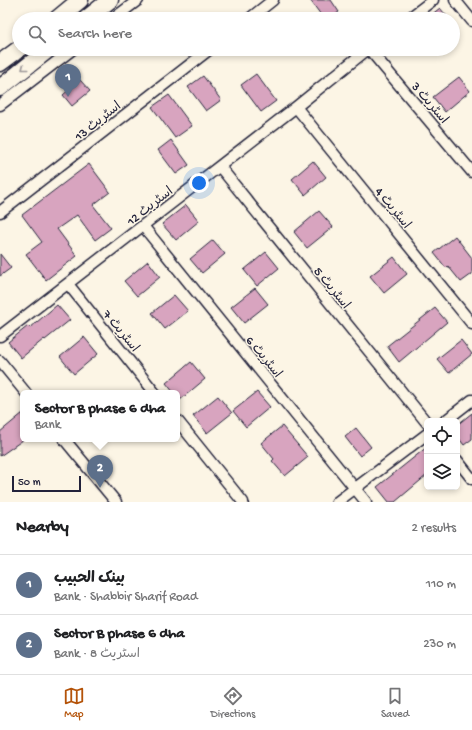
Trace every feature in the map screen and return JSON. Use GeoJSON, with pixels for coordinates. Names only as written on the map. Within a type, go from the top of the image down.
{"type":"FeatureCollection","features":[{"type":"Feature","properties":{"kind":"main road"},"geometry":{"type":"LineString","coordinates":[[65,12],[80,0]]}},
{"type":"Feature","properties":{"kind":"main road"},"geometry":{"type":"LineString","coordinates":[[95,12],[110,0]]}},
{"type":"Feature","properties":{"kind":"main road"},"geometry":{"type":"LineString","coordinates":[[0,64],[12,55]]}},
{"type":"Feature","properties":{"kind":"main road"},"geometry":{"type":"LineString","coordinates":[[0,88],[39,56]]}},
{"type":"Feature","properties":{"kind":"street"},"geometry":{"type":"LineString","coordinates":[[122,12],[138,0]]}},
{"type":"Feature","properties":{"kind":"street"},"geometry":{"type":"LineString","coordinates":[[258,12],[273,0]]}},
{"type":"Feature","properties":{"kind":"street"},"geometry":{"type":"LineString","coordinates":[[417,12],[433,0]]}},
{"type":"Feature","properties":{"kind":"street"},"geometry":{"type":"LineString","coordinates":[[455,0],[472,21]]}},
{"type":"Feature","properties":{"kind":"street"},"geometry":{"type":"LineString","coordinates":[[0,105],[64,56]]}},
{"type":"Feature","properties":{"kind":"street","name":"اسٹریٹ 13"},"geometry":{"type":"LineString","coordinates":[[0,212],[201,56]]}},
{"type":"Feature","properties":{"kind":"street","name":"اسٹریٹ 12"},"geometry":{"type":"LineString","coordinates":[[0,336],[220,167],[360,56]]}},
{"type":"Feature","properties":{"kind":"street","name":"اسٹریٹ 3"},"geometry":{"type":"LineString","coordinates":[[375,56],[472,172]]}},
{"type":"Feature","properties":{"kind":"street","name":"اسٹریٹ 4"},"geometry":{"type":"LineString","coordinates":[[296,107],[472,324]]}},
{"type":"Feature","properties":{"kind":"street","name":"اسٹریٹ 5"},"geometry":{"type":"LineString","coordinates":[[220,167],[424,419]]}},
{"type":"Feature","properties":{"kind":"street","name":"اسٹریٹ 6"},"geometry":{"type":"LineString","coordinates":[[143,226],[366,502]]}},
{"type":"Feature","properties":{"kind":"street","name":"اسٹریٹ 7"},"geometry":{"type":"LineString","coordinates":[[68,284],[154,390]]}},
{"type":"Feature","properties":{"kind":"street"},"geometry":{"type":"LineString","coordinates":[[0,361],[24,390]]}},
{"type":"Feature","properties":{"kind":"street"},"geometry":{"type":"LineString","coordinates":[[449,418],[472,400]]}},
{"type":"Feature","properties":{"kind":"street"},"geometry":{"type":"LineString","coordinates":[[180,424],[243,502]]}},
{"type":"Feature","properties":{"kind":"street"},"geometry":{"type":"LineString","coordinates":[[337,502],[424,436]]}},
{"type":"Feature","properties":{"kind":"street"},"geometry":{"type":"LineString","coordinates":[[66,442],[116,502]]}},
{"type":"Feature","properties":{"kind":"street"},"geometry":{"type":"LineString","coordinates":[[460,464],[472,479]]}},
{"type":"Feature","properties":{"kind":"building"},"geometry":{"type":"Polygon","coordinates":[[[310,0],[331,0],[339,12],[319,12],[310,0]]]}},
{"type":"Feature","properties":{"kind":"building"},"geometry":{"type":"Polygon","coordinates":[[[440,8],[443,12],[435,12],[440,8]]]}},
{"type":"Feature","properties":{"kind":"building"},"geometry":{"type":"Polygon","coordinates":[[[256,74],[276,101],[261,112],[241,85],[256,74]]]}},
{"type":"Feature","properties":{"kind":"building"},"geometry":{"type":"Polygon","coordinates":[[[203,76],[221,100],[206,111],[188,87],[203,76]]]}},
{"type":"Feature","properties":{"kind":"building"},"geometry":{"type":"Polygon","coordinates":[[[459,77],[470,91],[445,112],[433,97],[459,77]]]}},
{"type":"Feature","properties":{"kind":"building"},"geometry":{"type":"Polygon","coordinates":[[[80,80],[90,91],[72,106],[63,95],[80,80]]]}},
{"type":"Feature","properties":{"kind":"building"},"geometry":{"type":"Polygon","coordinates":[[[169,95],[192,126],[175,138],[152,107],[169,95]]]}},
{"type":"Feature","properties":{"kind":"building"},"geometry":{"type":"Polygon","coordinates":[[[171,140],[189,165],[176,174],[158,150],[171,140]]]}},
{"type":"Feature","properties":{"kind":"building"},"geometry":{"type":"Polygon","coordinates":[[[313,161],[326,177],[305,195],[292,179],[313,161]]]}},
{"type":"Feature","properties":{"kind":"building"},"geometry":{"type":"Polygon","coordinates":[[[89,164],[110,192],[93,205],[111,228],[95,240],[77,215],[57,229],[77,256],[46,280],[26,254],[42,242],[22,215],[89,164]]]}},
{"type":"Feature","properties":{"kind":"building"},"geometry":{"type":"Polygon","coordinates":[[[186,205],[199,221],[176,240],[162,224],[186,205]]]}},
{"type":"Feature","properties":{"kind":"building"},"geometry":{"type":"Polygon","coordinates":[[[319,211],[333,227],[307,248],[294,232],[319,211]]]}},
{"type":"Feature","properties":{"kind":"building"},"geometry":{"type":"Polygon","coordinates":[[[455,236],[472,258],[472,274],[461,282],[448,266],[446,268],[434,253],[455,236]]]}},
{"type":"Feature","properties":{"kind":"building"},"geometry":{"type":"Polygon","coordinates":[[[213,240],[225,254],[202,273],[190,259],[213,240]]]}},
{"type":"Feature","properties":{"kind":"building"},"geometry":{"type":"Polygon","coordinates":[[[266,252],[279,268],[257,286],[244,270],[266,252]]]}},
{"type":"Feature","properties":{"kind":"building"},"geometry":{"type":"Polygon","coordinates":[[[0,254],[11,268],[0,276],[0,254]]]}},
{"type":"Feature","properties":{"kind":"building"},"geometry":{"type":"Polygon","coordinates":[[[394,257],[407,274],[384,293],[370,276],[394,257]]]}},
{"type":"Feature","properties":{"kind":"building"},"geometry":{"type":"Polygon","coordinates":[[[148,261],[160,277],[137,296],[124,281],[148,261]]]}},
{"type":"Feature","properties":{"kind":"building"},"geometry":{"type":"Polygon","coordinates":[[[255,288],[268,304],[244,323],[231,307],[255,288]]]}},
{"type":"Feature","properties":{"kind":"building"},"geometry":{"type":"Polygon","coordinates":[[[174,295],[188,311],[165,329],[152,313],[174,295]]]}},
{"type":"Feature","properties":{"kind":"building"},"geometry":{"type":"Polygon","coordinates":[[[57,305],[70,320],[21,358],[8,342],[28,326],[30,328],[57,305]]]}},
{"type":"Feature","properties":{"kind":"building"},"geometry":{"type":"Polygon","coordinates":[[[435,308],[447,322],[399,362],[387,346],[435,308]]]}},
{"type":"Feature","properties":{"kind":"building"},"geometry":{"type":"Polygon","coordinates":[[[84,337],[98,354],[74,374],[60,357],[84,337]]]}},
{"type":"Feature","properties":{"kind":"building"},"geometry":{"type":"Polygon","coordinates":[[[461,340],[472,354],[449,373],[437,359],[461,340]]]}},
{"type":"Feature","properties":{"kind":"building"},"geometry":{"type":"Polygon","coordinates":[[[191,362],[205,379],[180,400],[180,390],[172,390],[166,383],[191,362]]]}},
{"type":"Feature","properties":{"kind":"building"},"geometry":{"type":"Polygon","coordinates":[[[257,392],[270,407],[246,427],[233,411],[257,392]]]}},
{"type":"Feature","properties":{"kind":"building"},"geometry":{"type":"Polygon","coordinates":[[[218,396],[232,413],[207,433],[193,416],[218,396]]]}},
{"type":"Feature","properties":{"kind":"building"},"geometry":{"type":"Polygon","coordinates":[[[472,413],[472,439],[464,445],[460,440],[460,423],[472,413]]]}},
{"type":"Feature","properties":{"kind":"building"},"geometry":{"type":"Polygon","coordinates":[[[20,415],[20,442],[0,456],[0,432],[20,415]]]}},
{"type":"Feature","properties":{"kind":"building"},"geometry":{"type":"Polygon","coordinates":[[[282,426],[308,457],[285,476],[272,461],[274,459],[261,443],[282,426]]]}},
{"type":"Feature","properties":{"kind":"building"},"geometry":{"type":"Polygon","coordinates":[[[356,428],[371,447],[360,456],[345,437],[356,428]]]}},
{"type":"Feature","properties":{"kind":"building"},"geometry":{"type":"Polygon","coordinates":[[[424,449],[424,478],[395,502],[389,502],[377,487],[424,449]]]}},
{"type":"Feature","properties":{"kind":"place","name":"بينک الحبيب"},"geometry":{"type":"Point","coordinates":[68,97]}},
{"type":"Feature","properties":{"kind":"place","name":"Sector B phase 6 dha"},"geometry":{"type":"Point","coordinates":[100,488]}}]}
